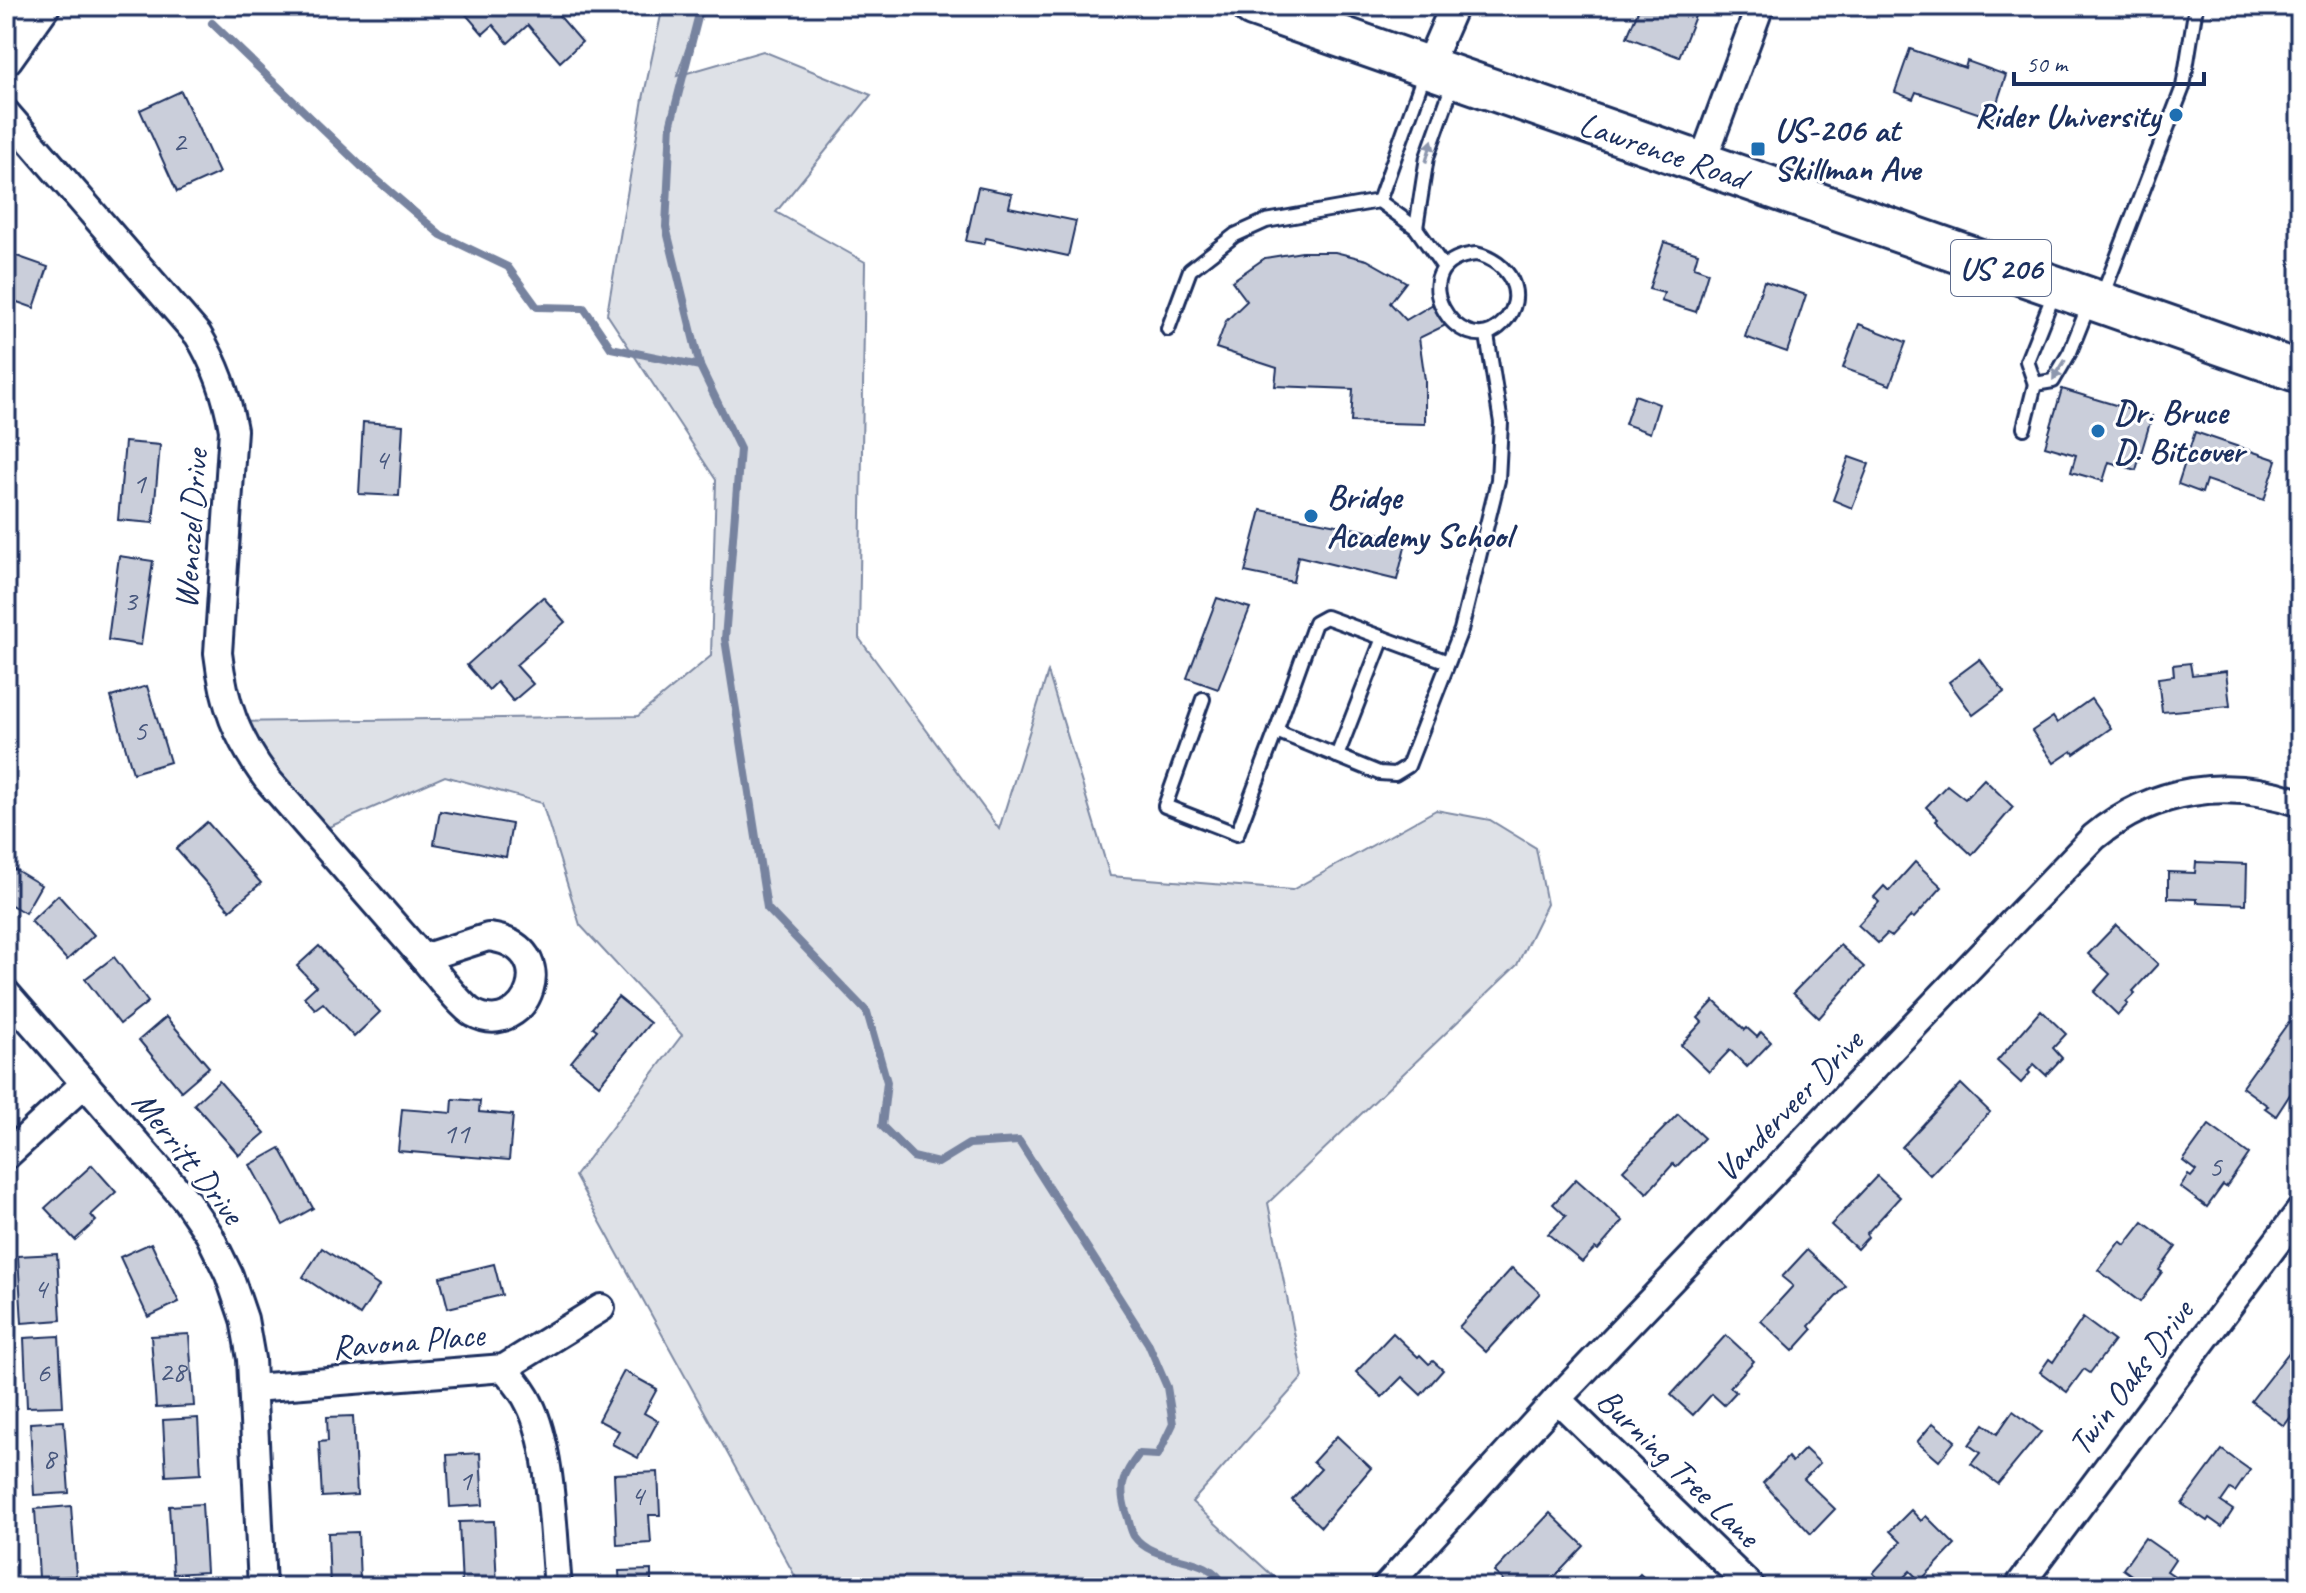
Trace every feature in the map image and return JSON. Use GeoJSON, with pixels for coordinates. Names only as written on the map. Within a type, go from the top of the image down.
{"type":"FeatureCollection","features":[{"type":"Feature","properties":{"kind":"main road","name":"Lawrence Road"},"geometry":{"type":"LineString","coordinates":[[1253,6],[2300,372]]}},
{"type":"Feature","properties":{"kind":"street"},"geometry":{"type":"LineString","coordinates":[[6,58],[43,6]]}},
{"type":"Feature","properties":{"kind":"street"},"geometry":{"type":"LineString","coordinates":[[1441,72],[1454,6]]}},
{"type":"Feature","properties":{"kind":"street"},"geometry":{"type":"LineString","coordinates":[[1702,163],[1760,6]]}},
{"type":"Feature","properties":{"kind":"street","name":"Wenczel Drive"},"geometry":{"type":"LineString","coordinates":[[6,113],[198,335],[214,360],[227,394],[233,430],[218,653],[222,689],[233,723],[249,755],[267,779],[423,958]]}},
{"type":"Feature","properties":{"kind":"street","name":"Vanderveer Drive"},"geometry":{"type":"LineString","coordinates":[[1386,1587],[1557,1399],[2104,829],[2133,810],[2168,796],[2202,789],[2241,788],[2300,803]]}},
{"type":"Feature","properties":{"kind":"street","name":"Merritt Drive"},"geometry":{"type":"LineString","coordinates":[[6,993],[186,1200],[209,1234],[229,1275],[244,1319],[251,1359],[262,1587]]}},
{"type":"Feature","properties":{"kind":"street"},"geometry":{"type":"LineString","coordinates":[[6,1156],[85,1083]]}},
{"type":"Feature","properties":{"kind":"street","name":"Twin Oaks Drive"},"geometry":{"type":"LineString","coordinates":[[2018,1587],[2300,1211]]}},
{"type":"Feature","properties":{"kind":"street","name":"Ravona Place"},"geometry":{"type":"LineString","coordinates":[[253,1388],[504,1368],[601,1308]]}},
{"type":"Feature","properties":{"kind":"street"},"geometry":{"type":"LineString","coordinates":[[504,1368],[528,1400],[538,1429],[548,1475],[558,1587]]}},
{"type":"Feature","properties":{"kind":"street","name":"Burning Tree Lane"},"geometry":{"type":"LineString","coordinates":[[1557,1399],[1751,1587]]}},
{"type":"Feature","properties":{"kind":"lane"},"geometry":{"type":"LineString","coordinates":[[2035,384],[2053,381],[2070,352],[2082,296],[2183,87],[2196,6]]}},
{"type":"Feature","properties":{"kind":"lane"},"geometry":{"type":"LineString","coordinates":[[1379,201],[1441,72]]}},
{"type":"Feature","properties":{"kind":"lane"},"geometry":{"type":"LineString","coordinates":[[1416,228],[1441,72]]}},
{"type":"Feature","properties":{"kind":"lane"},"geometry":{"type":"LineString","coordinates":[[1168,329],[1190,270],[1235,235],[1266,221],[1379,201],[1416,228],[1443,266]]}},
{"type":"Feature","properties":{"kind":"lane"},"geometry":{"type":"LineString","coordinates":[[1476,254],[1501,264],[1514,287],[1515,301],[1502,325],[1487,335],[1474,336],[1452,322],[1437,288],[1443,266],[1462,255],[1476,254]]}},
{"type":"Feature","properties":{"kind":"lane"},"geometry":{"type":"LineString","coordinates":[[2024,428],[2035,384],[2027,361],[2082,296]]}},
{"type":"Feature","properties":{"kind":"lane"},"geometry":{"type":"LineString","coordinates":[[1276,731],[1379,773],[1395,774],[1408,766],[1461,630],[1498,480],[1501,423],[1487,335]]}},
{"type":"Feature","properties":{"kind":"lane"},"geometry":{"type":"LineString","coordinates":[[1203,699],[1165,806],[1237,834],[1315,623],[1326,617],[1448,662]]}},
{"type":"Feature","properties":{"kind":"lane"},"geometry":{"type":"LineString","coordinates":[[1337,756],[1383,638]]}},
{"type":"Feature","properties":{"kind":"shaded area"},"geometry":{"type":"Polygon","coordinates":[[[663,6],[701,6],[677,76],[763,51],[871,95],[776,212],[865,262],[859,638],[999,829],[1048,672],[1110,876],[1292,890],[1436,810],[1490,820],[1536,848],[1547,904],[1517,965],[1268,1203],[1303,1377],[1192,1502],[1285,1587],[801,1587],[575,1176],[682,1035],[580,925],[542,803],[445,776],[320,831],[226,722],[638,716],[711,656],[716,480],[607,314],[643,99],[663,6]]]}},
{"type":"Feature","properties":{"kind":"building"},"geometry":{"type":"Polygon","coordinates":[[[467,6],[551,6],[582,42],[560,62],[528,25],[508,43],[493,25],[483,34],[462,10],[467,6]]]}},
{"type":"Feature","properties":{"kind":"building"},"geometry":{"type":"Polygon","coordinates":[[[1640,6],[1668,6],[1695,16],[1679,57],[1627,37],[1640,6]]]}},
{"type":"Feature","properties":{"kind":"building"},"geometry":{"type":"Polygon","coordinates":[[[1910,49],[1965,68],[1967,61],[2006,75],[1992,118],[1916,92],[1913,99],[1895,92],[1910,49]]]}},
{"type":"Feature","properties":{"kind":"building"},"geometry":{"type":"Polygon","coordinates":[[[181,91],[219,173],[177,192],[140,110],[181,91]]]}},
{"type":"Feature","properties":{"kind":"building"},"geometry":{"type":"Polygon","coordinates":[[[978,187],[1012,194],[1009,207],[1076,221],[1068,256],[986,238],[984,244],[966,241],[978,187]]]}},
{"type":"Feature","properties":{"kind":"building"},"geometry":{"type":"Polygon","coordinates":[[[1664,242],[1698,253],[1694,267],[1708,272],[1696,312],[1661,301],[1664,293],[1649,289],[1664,242]]]}},
{"type":"Feature","properties":{"kind":"building"},"geometry":{"type":"Polygon","coordinates":[[[1302,252],[1335,252],[1367,260],[1406,282],[1390,303],[1406,320],[1440,300],[1452,322],[1419,338],[1425,380],[1425,424],[1351,422],[1353,389],[1275,386],[1277,368],[1216,348],[1226,321],[1247,301],[1232,281],[1265,258],[1302,252]]]}},
{"type":"Feature","properties":{"kind":"building"},"geometry":{"type":"Polygon","coordinates":[[[8,253],[48,267],[34,308],[6,298],[8,253]]]}},
{"type":"Feature","properties":{"kind":"building"},"geometry":{"type":"Polygon","coordinates":[[[1764,281],[1806,295],[1787,352],[1745,337],[1764,281]]]}},
{"type":"Feature","properties":{"kind":"building"},"geometry":{"type":"Polygon","coordinates":[[[1859,324],[1906,342],[1890,385],[1843,368],[1859,324]]]}},
{"type":"Feature","properties":{"kind":"building","name":"Dr. Bruce D. Bitcover"},"geometry":{"type":"Polygon","coordinates":[[[2062,389],[2152,416],[2136,470],[2109,462],[2103,481],[2071,472],[2076,455],[2045,446],[2062,389]]]}},
{"type":"Feature","properties":{"kind":"building"},"geometry":{"type":"Polygon","coordinates":[[[1635,395],[1659,404],[1650,433],[1625,424],[1635,395]]]}},
{"type":"Feature","properties":{"kind":"building"},"geometry":{"type":"Polygon","coordinates":[[[363,422],[403,425],[399,496],[359,494],[363,422]]]}},
{"type":"Feature","properties":{"kind":"building"},"geometry":{"type":"Polygon","coordinates":[[[2195,432],[2277,460],[2264,500],[2206,480],[2202,493],[2178,484],[2195,432]]]}},
{"type":"Feature","properties":{"kind":"building"},"geometry":{"type":"Polygon","coordinates":[[[125,442],[160,445],[153,523],[118,520],[125,442]]]}},
{"type":"Feature","properties":{"kind":"building"},"geometry":{"type":"Polygon","coordinates":[[[1849,457],[1869,464],[1852,508],[1833,500],[1849,457]]]}},
{"type":"Feature","properties":{"kind":"building"},"geometry":{"type":"Polygon","coordinates":[[[1261,510],[1407,539],[1397,580],[1298,556],[1293,582],[1245,572],[1261,510]]]}},
{"type":"Feature","properties":{"kind":"building"},"geometry":{"type":"Polygon","coordinates":[[[119,556],[153,561],[141,645],[108,640],[119,556]]]}},
{"type":"Feature","properties":{"kind":"building"},"geometry":{"type":"Polygon","coordinates":[[[543,597],[565,622],[516,665],[533,684],[513,701],[497,682],[489,690],[467,665],[543,597]]]}},
{"type":"Feature","properties":{"kind":"building"},"geometry":{"type":"Polygon","coordinates":[[[1217,598],[1250,608],[1218,689],[1187,678],[1217,598]]]}},
{"type":"Feature","properties":{"kind":"building"},"geometry":{"type":"Polygon","coordinates":[[[1980,659],[2004,692],[1973,715],[1949,682],[1980,659]]]}},
{"type":"Feature","properties":{"kind":"building"},"geometry":{"type":"Polygon","coordinates":[[[2190,663],[2192,675],[2226,671],[2230,706],[2162,712],[2158,678],[2174,676],[2173,665],[2190,663]]]}},
{"type":"Feature","properties":{"kind":"building"},"geometry":{"type":"Polygon","coordinates":[[[147,686],[170,762],[133,773],[111,697],[147,686]]]}},
{"type":"Feature","properties":{"kind":"building"},"geometry":{"type":"Polygon","coordinates":[[[2091,699],[2111,728],[2074,754],[2072,751],[2054,763],[2032,731],[2053,717],[2057,723],[2091,699]]]}},
{"type":"Feature","properties":{"kind":"building"},"geometry":{"type":"Polygon","coordinates":[[[1984,779],[2013,807],[1972,855],[1936,821],[1938,819],[1926,807],[1947,785],[1965,799],[1984,779]]]}},
{"type":"Feature","properties":{"kind":"building"},"geometry":{"type":"Polygon","coordinates":[[[440,811],[512,824],[506,857],[434,844],[440,811]]]}},
{"type":"Feature","properties":{"kind":"building"},"geometry":{"type":"Polygon","coordinates":[[[207,822],[261,883],[230,910],[176,849],[207,822]]]}},
{"type":"Feature","properties":{"kind":"building"},"geometry":{"type":"Polygon","coordinates":[[[1915,862],[1942,887],[1914,918],[1911,916],[1892,937],[1887,934],[1878,943],[1858,925],[1879,902],[1874,897],[1884,886],[1889,891],[1915,862]]]}},
{"type":"Feature","properties":{"kind":"building"},"geometry":{"type":"Polygon","coordinates":[[[2196,862],[2247,864],[2246,904],[2168,898],[2168,872],[2195,873],[2196,862]]]}},
{"type":"Feature","properties":{"kind":"building"},"geometry":{"type":"Polygon","coordinates":[[[6,864],[41,885],[25,913],[6,902],[6,864]]]}},
{"type":"Feature","properties":{"kind":"building"},"geometry":{"type":"Polygon","coordinates":[[[58,895],[94,935],[67,960],[31,921],[58,895]]]}},
{"type":"Feature","properties":{"kind":"building"},"geometry":{"type":"Polygon","coordinates":[[[2116,925],[2158,964],[2133,991],[2135,993],[2118,1015],[2094,992],[2110,974],[2088,954],[2116,925]]]}},
{"type":"Feature","properties":{"kind":"building"},"geometry":{"type":"Polygon","coordinates":[[[1840,945],[1864,967],[1819,1018],[1793,993],[1840,945]]]}},
{"type":"Feature","properties":{"kind":"building"},"geometry":{"type":"Polygon","coordinates":[[[319,946],[380,1012],[354,1037],[323,1003],[315,1009],[304,997],[316,986],[297,966],[319,946]]]}},
{"type":"Feature","properties":{"kind":"building"},"geometry":{"type":"Polygon","coordinates":[[[114,957],[148,1002],[120,1024],[85,979],[114,957]]]}},
{"type":"Feature","properties":{"kind":"building"},"geometry":{"type":"Polygon","coordinates":[[[618,997],[650,1023],[599,1085],[571,1062],[597,1030],[593,1027],[618,997]]]}},
{"type":"Feature","properties":{"kind":"building"},"geometry":{"type":"Polygon","coordinates":[[[1714,1001],[1745,1030],[1747,1028],[1757,1037],[1761,1032],[1771,1042],[1747,1067],[1730,1050],[1709,1072],[1681,1045],[1702,1022],[1698,1018],[1714,1001]]]}},
{"type":"Feature","properties":{"kind":"building"},"geometry":{"type":"Polygon","coordinates":[[[2041,1010],[2066,1034],[2053,1048],[2062,1058],[2046,1075],[2034,1064],[2021,1083],[1997,1061],[2041,1010]]]}},
{"type":"Feature","properties":{"kind":"building"},"geometry":{"type":"Polygon","coordinates":[[[166,1017],[209,1067],[181,1091],[139,1040],[166,1017]]]}},
{"type":"Feature","properties":{"kind":"building"},"geometry":{"type":"Polygon","coordinates":[[[2288,1023],[2300,1031],[2300,1079],[2276,1116],[2265,1108],[2268,1106],[2242,1087],[2288,1023]]]}},
{"type":"Feature","properties":{"kind":"building"},"geometry":{"type":"Polygon","coordinates":[[[219,1081],[265,1133],[239,1155],[194,1104],[219,1081]]]}},
{"type":"Feature","properties":{"kind":"building"},"geometry":{"type":"Polygon","coordinates":[[[1961,1084],[1990,1112],[1930,1175],[1902,1147],[1961,1084]]]}},
{"type":"Feature","properties":{"kind":"building"},"geometry":{"type":"Polygon","coordinates":[[[453,1099],[480,1101],[479,1112],[513,1115],[509,1160],[398,1151],[402,1109],[452,1113],[453,1099]]]}},
{"type":"Feature","properties":{"kind":"building"},"geometry":{"type":"Polygon","coordinates":[[[1678,1114],[1704,1138],[1676,1167],[1673,1164],[1647,1193],[1623,1170],[1678,1114]]]}},
{"type":"Feature","properties":{"kind":"building"},"geometry":{"type":"Polygon","coordinates":[[[2209,1125],[2249,1154],[2226,1187],[2223,1185],[2207,1207],[2180,1187],[2188,1175],[2191,1177],[2196,1171],[2183,1161],[2209,1125]]]}},
{"type":"Feature","properties":{"kind":"building"},"geometry":{"type":"Polygon","coordinates":[[[280,1148],[313,1208],[283,1225],[250,1165],[280,1148]]]}},
{"type":"Feature","properties":{"kind":"building"},"geometry":{"type":"Polygon","coordinates":[[[92,1165],[116,1192],[91,1215],[96,1221],[75,1240],[45,1208],[92,1165]]]}},
{"type":"Feature","properties":{"kind":"building"},"geometry":{"type":"Polygon","coordinates":[[[1877,1176],[1900,1197],[1866,1234],[1868,1237],[1857,1249],[1831,1225],[1877,1176]]]}},
{"type":"Feature","properties":{"kind":"building"},"geometry":{"type":"Polygon","coordinates":[[[1576,1179],[1623,1221],[1598,1250],[1595,1248],[1582,1262],[1548,1234],[1566,1216],[1553,1204],[1576,1179]]]}},
{"type":"Feature","properties":{"kind":"building"},"geometry":{"type":"Polygon","coordinates":[[[2143,1222],[2176,1247],[2140,1302],[2098,1270],[2120,1241],[2125,1245],[2143,1222]]]}},
{"type":"Feature","properties":{"kind":"building"},"geometry":{"type":"Polygon","coordinates":[[[151,1243],[179,1302],[148,1317],[120,1257],[151,1243]]]}},
{"type":"Feature","properties":{"kind":"building"},"geometry":{"type":"Polygon","coordinates":[[[322,1248],[379,1286],[360,1315],[303,1277],[322,1248]]]}},
{"type":"Feature","properties":{"kind":"building"},"geometry":{"type":"Polygon","coordinates":[[[1807,1250],[1846,1286],[1809,1326],[1812,1330],[1793,1351],[1761,1321],[1793,1286],[1782,1277],[1807,1250]]]}},
{"type":"Feature","properties":{"kind":"building"},"geometry":{"type":"Polygon","coordinates":[[[57,1254],[61,1320],[22,1323],[18,1256],[57,1254]]]}},
{"type":"Feature","properties":{"kind":"building"},"geometry":{"type":"Polygon","coordinates":[[[494,1264],[502,1295],[448,1308],[440,1277],[494,1264]]]}},
{"type":"Feature","properties":{"kind":"building"},"geometry":{"type":"Polygon","coordinates":[[[1512,1268],[1540,1293],[1486,1352],[1459,1327],[1512,1268]]]}},
{"type":"Feature","properties":{"kind":"building"},"geometry":{"type":"Polygon","coordinates":[[[2083,1318],[2114,1341],[2090,1373],[2084,1369],[2067,1392],[2040,1372],[2049,1359],[2053,1362],[2083,1318]]]}},
{"type":"Feature","properties":{"kind":"building"},"geometry":{"type":"Polygon","coordinates":[[[1393,1333],[1418,1357],[1420,1355],[1429,1364],[1433,1361],[1443,1370],[1421,1395],[1402,1377],[1382,1397],[1356,1372],[1393,1333]]]}},
{"type":"Feature","properties":{"kind":"building"},"geometry":{"type":"Polygon","coordinates":[[[189,1334],[194,1406],[156,1408],[151,1336],[189,1334]]]}},
{"type":"Feature","properties":{"kind":"building"},"geometry":{"type":"Polygon","coordinates":[[[1726,1335],[1754,1361],[1730,1387],[1736,1392],[1724,1405],[1712,1394],[1693,1415],[1671,1395],[1726,1335]]]}},
{"type":"Feature","properties":{"kind":"building"},"geometry":{"type":"Polygon","coordinates":[[[59,1336],[63,1406],[27,1407],[24,1338],[59,1336]]]}},
{"type":"Feature","properties":{"kind":"building"},"geometry":{"type":"Polygon","coordinates":[[[2290,1351],[2300,1359],[2300,1395],[2294,1404],[2298,1407],[2284,1426],[2251,1401],[2290,1351]]]}},
{"type":"Feature","properties":{"kind":"building"},"geometry":{"type":"Polygon","coordinates":[[[624,1371],[657,1389],[644,1413],[658,1421],[638,1458],[612,1444],[619,1431],[598,1420],[624,1371]]]}},
{"type":"Feature","properties":{"kind":"building"},"geometry":{"type":"Polygon","coordinates":[[[2013,1411],[2041,1432],[1998,1484],[1971,1464],[1980,1453],[1969,1445],[1984,1424],[1997,1434],[2013,1411]]]}},
{"type":"Feature","properties":{"kind":"building"},"geometry":{"type":"Polygon","coordinates":[[[353,1416],[357,1495],[322,1497],[319,1442],[328,1441],[327,1417],[353,1416]]]}},
{"type":"Feature","properties":{"kind":"building"},"geometry":{"type":"Polygon","coordinates":[[[198,1418],[201,1474],[166,1476],[163,1420],[198,1418]]]}},
{"type":"Feature","properties":{"kind":"building"},"geometry":{"type":"Polygon","coordinates":[[[64,1421],[69,1493],[34,1495],[30,1423],[64,1421]]]}},
{"type":"Feature","properties":{"kind":"building"},"geometry":{"type":"Polygon","coordinates":[[[1933,1423],[1955,1441],[1939,1461],[1917,1442],[1933,1423]]]}},
{"type":"Feature","properties":{"kind":"building"},"geometry":{"type":"Polygon","coordinates":[[[1337,1436],[1371,1468],[1321,1527],[1292,1500],[1321,1469],[1313,1462],[1337,1436]]]}},
{"type":"Feature","properties":{"kind":"building"},"geometry":{"type":"Polygon","coordinates":[[[1805,1449],[1820,1463],[1804,1479],[1835,1509],[1811,1534],[1763,1483],[1788,1457],[1792,1462],[1805,1449]]]}},
{"type":"Feature","properties":{"kind":"building"},"geometry":{"type":"Polygon","coordinates":[[[2222,1450],[2250,1470],[2235,1492],[2230,1489],[2221,1502],[2233,1510],[2222,1527],[2182,1504],[2222,1450]]]}},
{"type":"Feature","properties":{"kind":"building"},"geometry":{"type":"Polygon","coordinates":[[[480,1453],[483,1505],[450,1507],[447,1455],[480,1453]]]}},
{"type":"Feature","properties":{"kind":"building"},"geometry":{"type":"Polygon","coordinates":[[[658,1472],[660,1515],[649,1515],[651,1543],[617,1545],[614,1474],[658,1472]]]}},
{"type":"Feature","properties":{"kind":"building"},"geometry":{"type":"Polygon","coordinates":[[[202,1504],[206,1572],[173,1574],[169,1506],[202,1504]]]}},
{"type":"Feature","properties":{"kind":"building"},"geometry":{"type":"Polygon","coordinates":[[[71,1506],[76,1576],[39,1578],[35,1509],[71,1506]]]}},
{"type":"Feature","properties":{"kind":"building"},"geometry":{"type":"Polygon","coordinates":[[[1911,1510],[1921,1521],[1926,1516],[1955,1545],[1920,1581],[1910,1571],[1894,1587],[1887,1587],[1873,1573],[1901,1542],[1890,1531],[1911,1510]]]}},
{"type":"Feature","properties":{"kind":"building"},"geometry":{"type":"Polygon","coordinates":[[[1550,1513],[1584,1546],[1545,1587],[1510,1587],[1494,1572],[1550,1513]]]}},
{"type":"Feature","properties":{"kind":"building"},"geometry":{"type":"Polygon","coordinates":[[[494,1521],[497,1587],[462,1587],[459,1522],[494,1521]]]}},
{"type":"Feature","properties":{"kind":"building"},"geometry":{"type":"Polygon","coordinates":[[[358,1532],[360,1582],[376,1581],[376,1587],[330,1587],[328,1533],[358,1532]]]}},
{"type":"Feature","properties":{"kind":"building"},"geometry":{"type":"Polygon","coordinates":[[[2145,1538],[2175,1559],[2167,1571],[2176,1577],[2169,1587],[2127,1587],[2134,1577],[2123,1569],[2145,1538]]]}},
{"type":"Feature","properties":{"kind":"building"},"geometry":{"type":"Polygon","coordinates":[[[651,1570],[651,1587],[620,1587],[619,1571],[651,1570]]]}},
{"type":"Feature","properties":{"kind":"building"},"geometry":{"type":"Polygon","coordinates":[[[1640,1574],[1654,1587],[1628,1587],[1640,1574]]]}},
{"type":"Feature","properties":{"kind":"waterway"},"geometry":{"type":"LineString","coordinates":[[701,6],[671,123],[666,227],[700,366],[740,449],[725,639],[767,908],[867,1012],[887,1082],[882,1126],[913,1157],[938,1163],[969,1144],[1019,1141],[1148,1343],[1167,1387],[1173,1424],[1158,1455],[1139,1454],[1124,1481],[1122,1495],[1133,1534],[1155,1552],[1207,1568],[1225,1587]]}},
{"type":"Feature","properties":{"kind":"waterway"},"geometry":{"type":"LineString","coordinates":[[212,23],[362,167],[441,235],[508,267],[537,307],[584,308],[611,348],[700,366]]}},
{"type":"Feature","properties":{"kind":"place","name":"Rider University"},"geometry":{"type":"Point","coordinates":[2176,115]}},
{"type":"Feature","properties":{"kind":"place","name":"US-206 at Skillman Ave"},"geometry":{"type":"Point","coordinates":[1758,149]}},
{"type":"Feature","properties":{"kind":"place","name":"Dr. Bruce D. Bitcover"},"geometry":{"type":"Point","coordinates":[2098,431]}},
{"type":"Feature","properties":{"kind":"place","name":"Bridge Academy School"},"geometry":{"type":"Point","coordinates":[1311,516]}}]}
